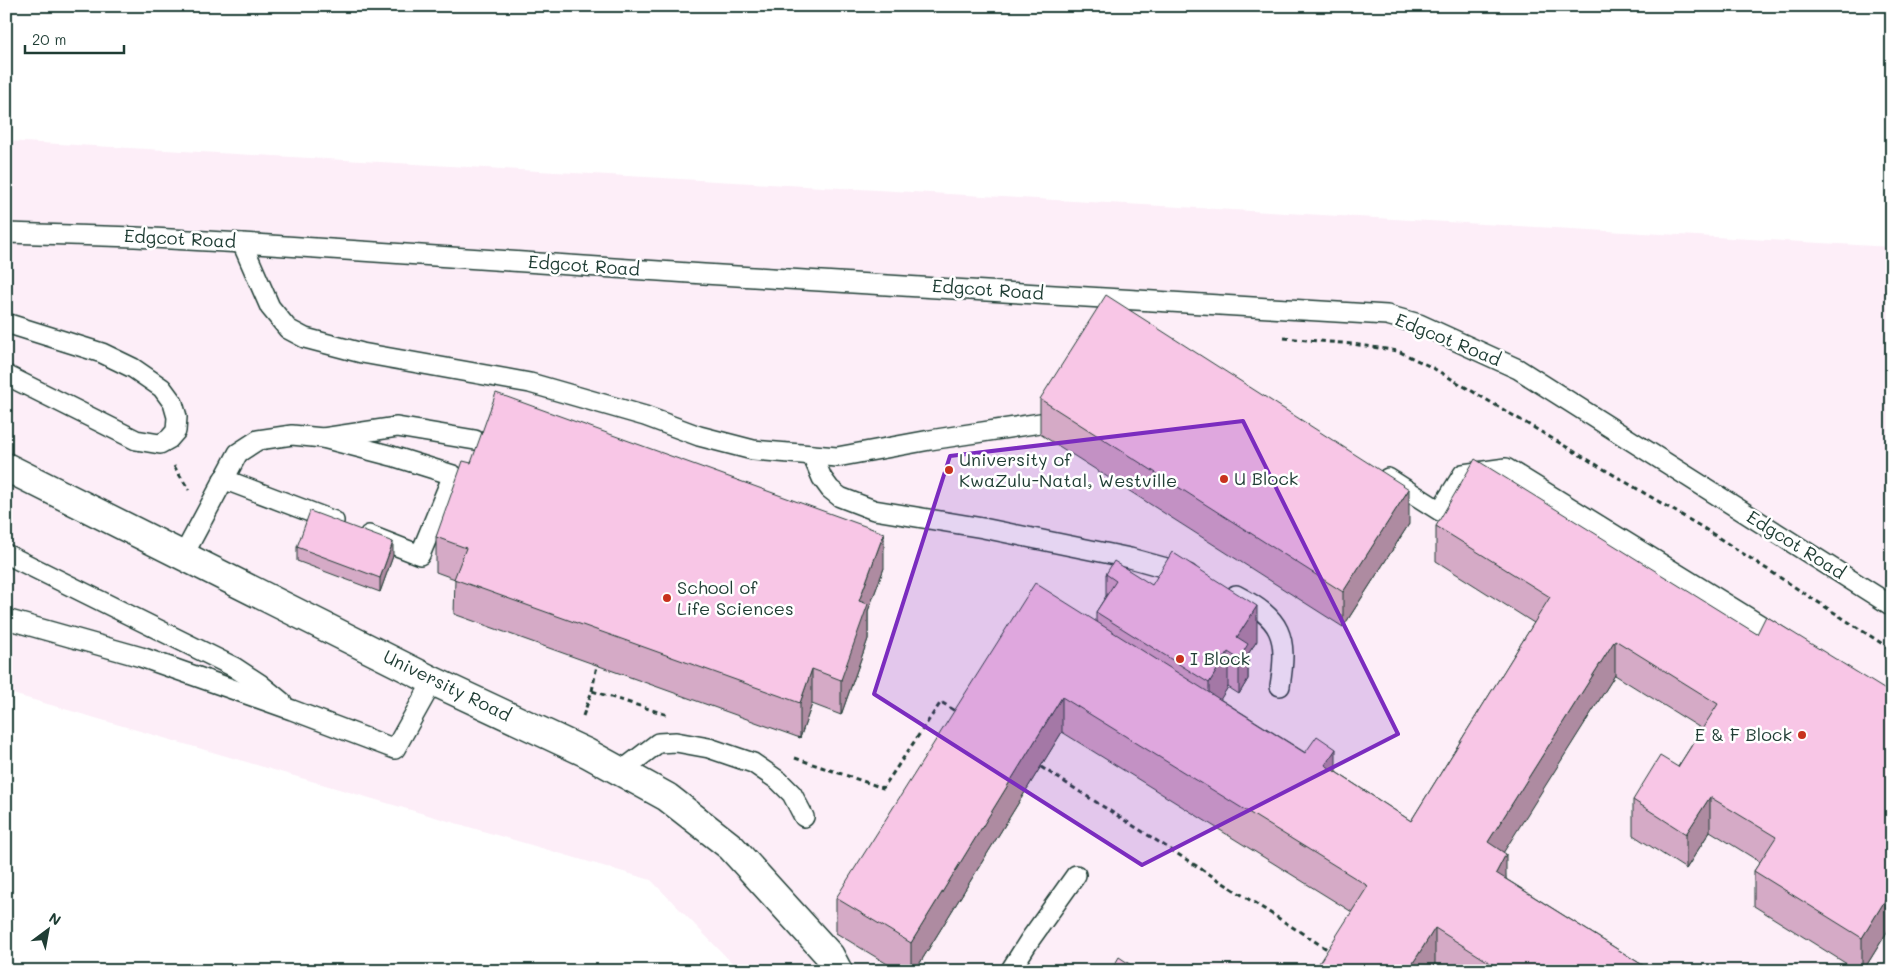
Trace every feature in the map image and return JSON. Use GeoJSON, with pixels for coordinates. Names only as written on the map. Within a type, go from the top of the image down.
{"type":"FeatureCollection","features":[{"type":"Feature","properties":{"kind":"street","name":"University Road"},"geometry":{"type":"LineString","coordinates":[[6,467],[434,681],[586,753],[667,797],[731,848],[830,956],[838,971]]}},
{"type":"Feature","properties":{"kind":"lane","name":"Edgcot Road"},"geometry":{"type":"LineString","coordinates":[[6,233],[242,243],[695,274],[1387,315],[1419,324],[1518,369],[1892,606]]}},
{"type":"Feature","properties":{"kind":"lane"},"geometry":{"type":"LineString","coordinates":[[242,243],[270,308],[288,329],[305,338],[362,353],[530,383],[645,416],[699,436],[753,450],[837,457],[1047,422]]}},
{"type":"Feature","properties":{"kind":"lane"},"geometry":{"type":"LineString","coordinates":[[6,323],[102,353],[133,368],[162,388],[173,403],[177,417],[176,431],[169,439],[160,444],[136,440],[6,375]]}},
{"type":"Feature","properties":{"kind":"lane"},"geometry":{"type":"LineString","coordinates":[[323,438],[396,427],[475,440]]}},
{"type":"Feature","properties":{"kind":"lane"},"geometry":{"type":"LineString","coordinates":[[183,556],[204,519],[223,479],[238,453],[258,440],[292,436],[323,438],[392,456],[453,476],[420,555],[223,479]]}},
{"type":"Feature","properties":{"kind":"lane"},"geometry":{"type":"LineString","coordinates":[[812,455],[822,478],[830,489],[840,497],[874,510],[983,528],[1130,558],[1180,571],[1213,583],[1256,605],[1276,626],[1283,642],[1284,660],[1280,686]]}},
{"type":"Feature","properties":{"kind":"lane"},"geometry":{"type":"LineString","coordinates":[[1373,468],[1440,511],[1463,474],[1506,468],[1789,642]]}},
{"type":"Feature","properties":{"kind":"lane"},"geometry":{"type":"LineString","coordinates":[[6,554],[234,667],[260,684],[292,710]]}},
{"type":"Feature","properties":{"kind":"lane"},"geometry":{"type":"LineString","coordinates":[[6,619],[141,657],[292,710],[395,749],[434,681]]}},
{"type":"Feature","properties":{"kind":"lane"},"geometry":{"type":"LineString","coordinates":[[620,772],[658,743],[676,742],[709,748],[753,763],[792,794],[804,817]]}},
{"type":"Feature","properties":{"kind":"lane"},"geometry":{"type":"LineString","coordinates":[[1010,971],[1076,875]]}},
{"type":"Feature","properties":{"kind":"path"},"geometry":{"type":"LineString","coordinates":[[1276,337],[1352,344],[1398,351],[1433,368],[1706,529],[1892,650]]}},
{"type":"Feature","properties":{"kind":"path"},"geometry":{"type":"LineString","coordinates":[[160,444],[185,483],[204,519]]}},
{"type":"Feature","properties":{"kind":"path"},"geometry":{"type":"LineString","coordinates":[[581,723],[592,691],[597,665]]}},
{"type":"Feature","properties":{"kind":"path"},"geometry":{"type":"LineString","coordinates":[[592,691],[671,716]]}},
{"type":"Feature","properties":{"kind":"path"},"geometry":{"type":"LineString","coordinates":[[791,756],[883,788],[941,702],[963,716]]}},
{"type":"Feature","properties":{"kind":"path"},"geometry":{"type":"LineString","coordinates":[[1041,767],[1335,954]]}},
{"type":"Feature","properties":{"kind":"highlighted area"},"geometry":{"type":"Polygon","coordinates":[[[1243,421],[1398,734],[1142,865],[874,694],[950,456],[1243,421]]]}},
{"type":"Feature","properties":{"kind":"shaded area","name":"University of KwaZulu-Natal, Westville"},"geometry":{"type":"Polygon","coordinates":[[[6,141],[1892,247],[1892,971],[740,971],[651,880],[6,692],[6,141]]]}},
{"type":"Feature","properties":{"kind":"building","name":"U Block"},"geometry":{"type":"Polygon","coordinates":[[[1106,295],[1409,489],[1343,592],[1040,399],[1106,295]]]}},
{"type":"Feature","properties":{"kind":"building","name":"School of Life Sciences"},"geometry":{"type":"Polygon","coordinates":[[[496,393],[884,533],[859,601],[868,604],[841,680],[812,669],[800,703],[454,579],[466,548],[436,537],[463,461],[471,463],[496,393]]]}},
{"type":"Feature","properties":{"kind":"building","name":"E & F Block"},"geometry":{"type":"Polygon","coordinates":[[[1475,459],[1757,634],[1766,616],[1892,694],[1892,889],[1862,938],[1754,871],[1776,837],[1710,797],[1686,834],[1633,800],[1660,756],[1678,767],[1718,704],[1615,640],[1488,842],[1506,854],[1496,873],[1652,971],[1503,971],[1435,928],[1408,971],[1314,971],[1368,886],[1062,697],[911,943],[836,898],[1035,583],[1305,753],[1317,736],[1336,749],[1325,765],[1411,821],[1550,597],[1436,526],[1475,459]]]}},
{"type":"Feature","properties":{"kind":"building"},"geometry":{"type":"Polygon","coordinates":[[[310,511],[393,542],[380,578],[297,547],[310,511]]]}},
{"type":"Feature","properties":{"kind":"building"},"geometry":{"type":"Polygon","coordinates":[[[1172,552],[1257,606],[1237,637],[1248,644],[1239,659],[1228,652],[1209,683],[1096,612],[1116,581],[1106,574],[1114,561],[1152,585],[1172,552]]]}},
{"type":"Feature","properties":{"kind":"building"},"geometry":{"type":"Polygon","coordinates":[[[1119,957],[1140,971],[1111,971],[1119,957]]]}},
{"type":"Feature","properties":{"kind":"place","name":"University of KwaZulu-Natal, Westville"},"geometry":{"type":"Point","coordinates":[949,470]}},
{"type":"Feature","properties":{"kind":"place","name":"U Block"},"geometry":{"type":"Point","coordinates":[1224,479]}},
{"type":"Feature","properties":{"kind":"place","name":"School of Life Sciences"},"geometry":{"type":"Point","coordinates":[667,598]}},
{"type":"Feature","properties":{"kind":"place","name":"I Block"},"geometry":{"type":"Point","coordinates":[1180,659]}},
{"type":"Feature","properties":{"kind":"place","name":"E & F Block"},"geometry":{"type":"Point","coordinates":[1802,735]}}]}
